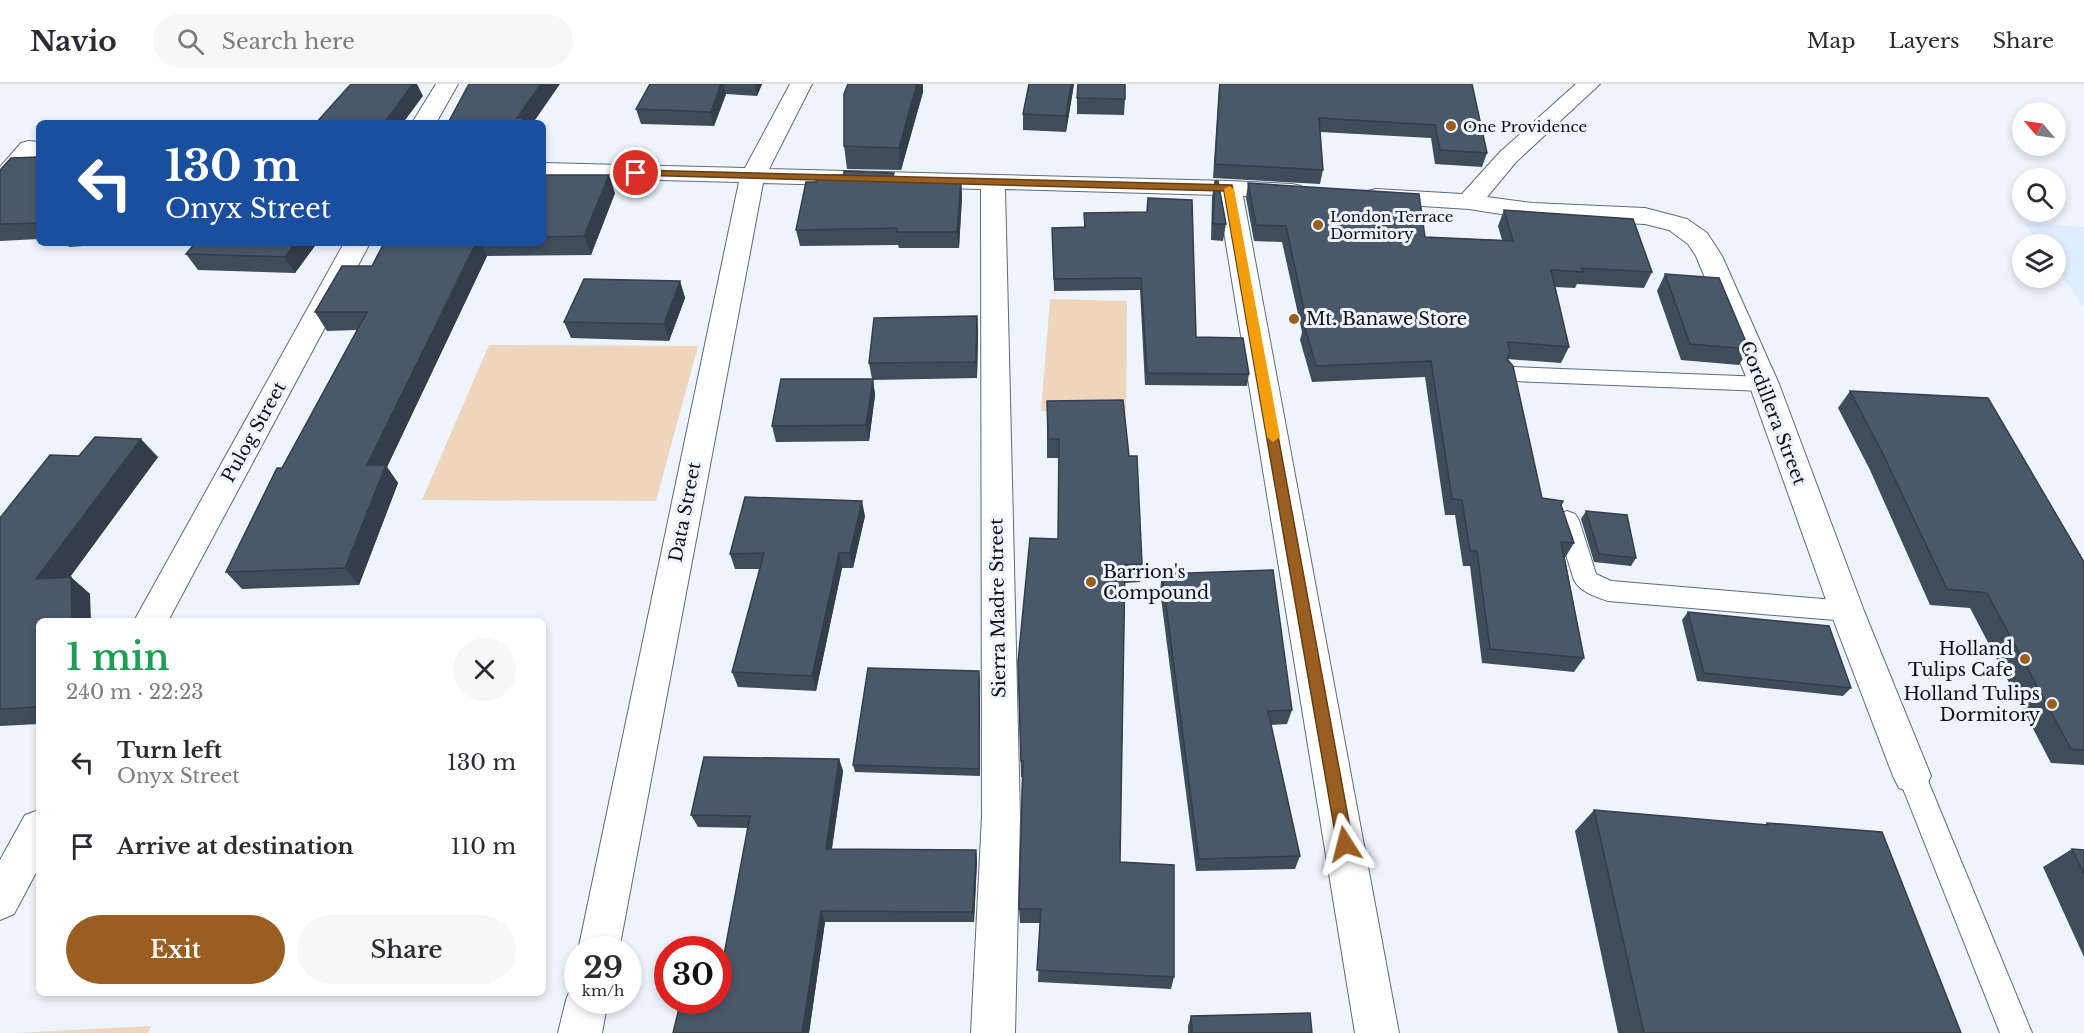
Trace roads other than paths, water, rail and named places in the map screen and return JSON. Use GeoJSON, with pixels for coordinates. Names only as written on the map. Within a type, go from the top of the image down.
{"type":"FeatureCollection","features":[{"type":"Feature","properties":{"kind":"street"},"geometry":{"type":"LineString","coordinates":[[426,120],[447,84]]}},
{"type":"Feature","properties":{"kind":"street","name":"Data Street"},"geometry":{"type":"LineString","coordinates":[[601,936],[752,177],[801,84]]}},
{"type":"Feature","properties":{"kind":"street"},"geometry":{"type":"LineString","coordinates":[[1469,202],[1508,157],[1589,84]]}},
{"type":"Feature","properties":{"kind":"street"},"geometry":{"type":"LineString","coordinates":[[0,183],[34,148]]}},
{"type":"Feature","properties":{"kind":"street"},"geometry":{"type":"LineString","coordinates":[[546,170],[1228,188],[1320,193]]}},
{"type":"Feature","properties":{"kind":"street","name":"Sierra Madre Street"},"geometry":{"type":"LineString","coordinates":[[993,182],[1001,816],[993,1033]]}},
{"type":"Feature","properties":{"kind":"street"},"geometry":{"type":"LineString","coordinates":[[1228,188],[1325,726],[1377,1033]]}},
{"type":"Feature","properties":{"kind":"street","name":"Cordillera Street"},"geometry":{"type":"LineString","coordinates":[[1354,195],[1469,202],[1532,211],[1645,216],[1678,224],[1698,239],[1709,256],[1764,384],[1847,611],[1912,776]]}},
{"type":"Feature","properties":{"kind":"street","name":"Pulog Street"},"geometry":{"type":"LineString","coordinates":[[154,618],[355,246]]}},
{"type":"Feature","properties":{"kind":"street"},"geometry":{"type":"LineString","coordinates":[[0,900],[36,834]]}},
{"type":"Feature","properties":{"kind":"street"},"geometry":{"type":"LineString","coordinates":[[580,1033],[584,1014]]}},
{"type":"Feature","properties":{"kind":"lane"},"geometry":{"type":"LineString","coordinates":[[1512,374],[1764,384]]}},
{"type":"Feature","properties":{"kind":"lane"},"geometry":{"type":"LineString","coordinates":[[1567,520],[1586,580],[1608,591],[1847,611]]}},
{"type":"Feature","properties":{"kind":"lane"},"geometry":{"type":"LineString","coordinates":[[1912,776],[2016,1033]]}},
{"type":"Feature","properties":{"kind":"place","name":"One Providence"},"geometry":{"type":"Point","coordinates":[1451,126]}},
{"type":"Feature","properties":{"kind":"place","name":"London Terrace Dormitory"},"geometry":{"type":"Point","coordinates":[1318,225]}},
{"type":"Feature","properties":{"kind":"place","name":"Mt. Banawe Store"},"geometry":{"type":"Point","coordinates":[1294,319]}},
{"type":"Feature","properties":{"kind":"place","name":"Barrion's Compound"},"geometry":{"type":"Point","coordinates":[1091,582]}},
{"type":"Feature","properties":{"kind":"place","name":"Holland Tulips Cafe"},"geometry":{"type":"Point","coordinates":[2025,659]}},
{"type":"Feature","properties":{"kind":"place","name":"Holland Tulips Dormitory"},"geometry":{"type":"Point","coordinates":[2052,704]}}]}
